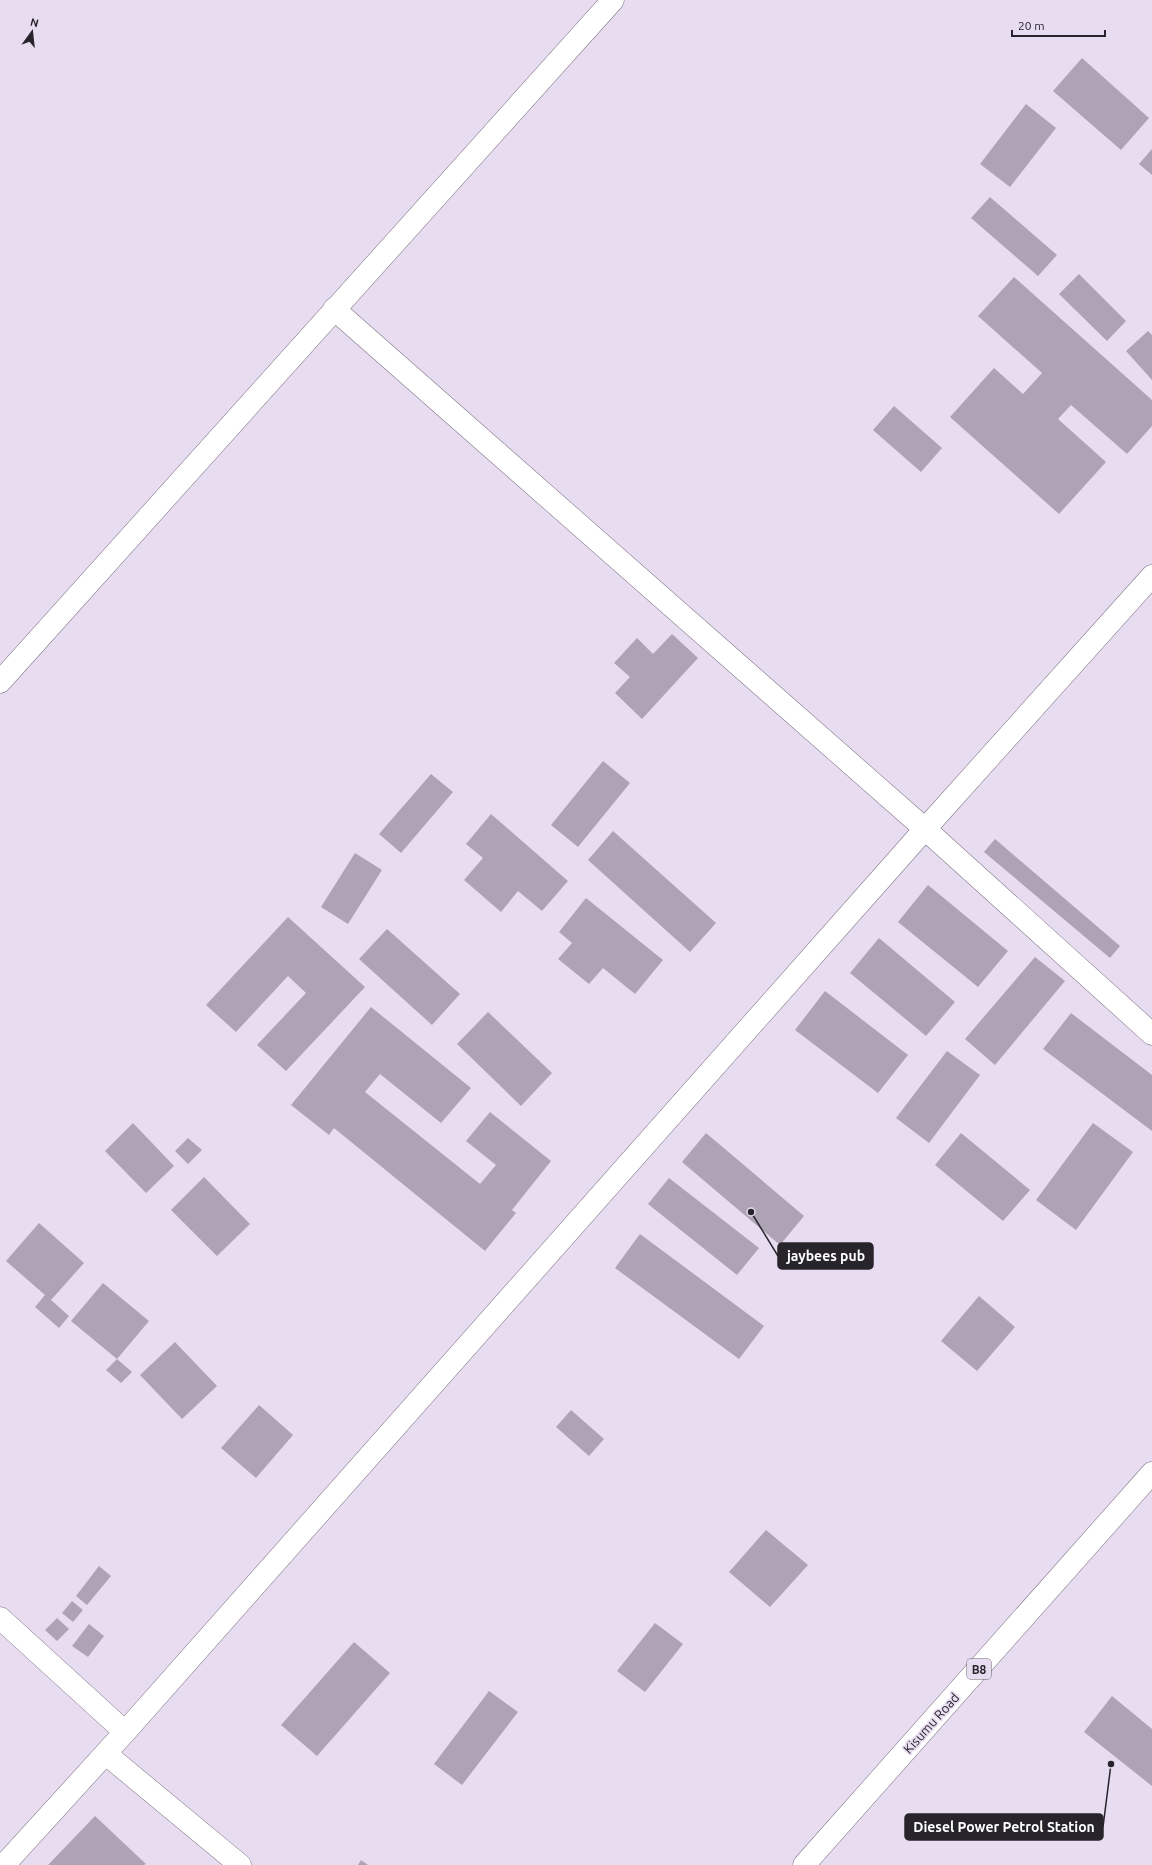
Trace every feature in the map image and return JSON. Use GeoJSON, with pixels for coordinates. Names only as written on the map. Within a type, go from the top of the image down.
{"type":"FeatureCollection","features":[{"type":"Feature","properties":{"kind":"main road"},"geometry":{"type":"LineString","coordinates":[[0,682],[613,0]]}},
{"type":"Feature","properties":{"kind":"main road"},"geometry":{"type":"LineString","coordinates":[[334,309],[925,829],[1152,1034]]}},
{"type":"Feature","properties":{"kind":"main road"},"geometry":{"type":"LineString","coordinates":[[4,1865],[106,1754],[925,829],[1152,576]]}},
{"type":"Feature","properties":{"kind":"main road","name":"Kisumu Road"},"geometry":{"type":"LineString","coordinates":[[804,1865],[1152,1473]]}},
{"type":"Feature","properties":{"kind":"main road"},"geometry":{"type":"LineString","coordinates":[[0,1618],[125,1732]]}},
{"type":"Feature","properties":{"kind":"main road"},"geometry":{"type":"LineString","coordinates":[[106,1754],[240,1865]]}},
{"type":"Feature","properties":{"kind":"building"},"geometry":{"type":"Polygon","coordinates":[[[1082,58],[1149,118],[1121,150],[1053,91],[1082,58]]]}},
{"type":"Feature","properties":{"kind":"building"},"geometry":{"type":"Polygon","coordinates":[[[1026,104],[1056,128],[1010,187],[980,164],[1026,104]]]}},
{"type":"Feature","properties":{"kind":"building"},"geometry":{"type":"Polygon","coordinates":[[[1152,149],[1152,175],[1139,164],[1152,149]]]}},
{"type":"Feature","properties":{"kind":"building"},"geometry":{"type":"Polygon","coordinates":[[[990,197],[1057,255],[1038,276],[971,218],[990,197]]]}},
{"type":"Feature","properties":{"kind":"building"},"geometry":{"type":"Polygon","coordinates":[[[1079,274],[1126,321],[1107,341],[1059,294],[1079,274]]]}},
{"type":"Feature","properties":{"kind":"building"},"geometry":{"type":"Polygon","coordinates":[[[1014,277],[1152,400],[1152,426],[1127,454],[1071,405],[1058,419],[1106,462],[1059,514],[950,417],[994,368],[1023,394],[1042,373],[978,316],[1014,277]]]}},
{"type":"Feature","properties":{"kind":"building"},"geometry":{"type":"Polygon","coordinates":[[[1148,331],[1152,335],[1152,380],[1126,351],[1148,331]]]}},
{"type":"Feature","properties":{"kind":"building"},"geometry":{"type":"Polygon","coordinates":[[[894,406],[942,448],[921,472],[873,430],[894,406]]]}},
{"type":"Feature","properties":{"kind":"building"},"geometry":{"type":"Polygon","coordinates":[[[672,634],[698,658],[642,719],[615,693],[630,677],[614,663],[637,638],[653,654],[672,634]]]}},
{"type":"Feature","properties":{"kind":"building"},"geometry":{"type":"Polygon","coordinates":[[[603,761],[630,783],[578,847],[551,825],[603,761]]]}},
{"type":"Feature","properties":{"kind":"building"},"geometry":{"type":"Polygon","coordinates":[[[431,774],[453,792],[401,853],[379,834],[431,774]]]}},
{"type":"Feature","properties":{"kind":"building"},"geometry":{"type":"Polygon","coordinates":[[[491,814],[568,881],[542,911],[518,891],[501,912],[464,880],[483,858],[466,844],[491,814]]]}},
{"type":"Feature","properties":{"kind":"building"},"geometry":{"type":"Polygon","coordinates":[[[613,831],[716,923],[690,952],[588,860],[613,831]]]}},
{"type":"Feature","properties":{"kind":"building"},"geometry":{"type":"Polygon","coordinates":[[[995,839],[1120,946],[1110,958],[984,852],[995,839]]]}},
{"type":"Feature","properties":{"kind":"building"},"geometry":{"type":"Polygon","coordinates":[[[355,853],[382,870],[348,924],[321,907],[355,853]]]}},
{"type":"Feature","properties":{"kind":"building"},"geometry":{"type":"Polygon","coordinates":[[[928,885],[1008,951],[978,987],[898,922],[928,885]]]}},
{"type":"Feature","properties":{"kind":"building"},"geometry":{"type":"Polygon","coordinates":[[[586,898],[663,960],[635,994],[603,968],[589,984],[558,959],[572,943],[559,932],[586,898]]]}},
{"type":"Feature","properties":{"kind":"building"},"geometry":{"type":"Polygon","coordinates":[[[288,917],[365,987],[286,1071],[257,1045],[306,993],[288,976],[236,1032],[206,1005],[288,917]]]}},
{"type":"Feature","properties":{"kind":"building"},"geometry":{"type":"Polygon","coordinates":[[[387,929],[460,994],[432,1025],[359,959],[387,929]]]}},
{"type":"Feature","properties":{"kind":"building"},"geometry":{"type":"Polygon","coordinates":[[[879,938],[955,1002],[926,1036],[850,973],[879,938]]]}},
{"type":"Feature","properties":{"kind":"building"},"geometry":{"type":"Polygon","coordinates":[[[1035,957],[1065,981],[995,1065],[965,1039],[1035,957]]]}},
{"type":"Feature","properties":{"kind":"building"},"geometry":{"type":"Polygon","coordinates":[[[825,991],[908,1055],[878,1093],[795,1030],[825,991]]]}},
{"type":"Feature","properties":{"kind":"building"},"geometry":{"type":"Polygon","coordinates":[[[371,1007],[471,1088],[441,1123],[380,1074],[365,1092],[480,1184],[496,1165],[466,1141],[490,1112],[551,1161],[512,1210],[516,1213],[485,1251],[334,1128],[329,1135],[291,1105],[371,1007]]]}},
{"type":"Feature","properties":{"kind":"building"},"geometry":{"type":"Polygon","coordinates":[[[488,1012],[552,1073],[521,1106],[457,1044],[488,1012]]]}},
{"type":"Feature","properties":{"kind":"building"},"geometry":{"type":"Polygon","coordinates":[[[1071,1013],[1152,1075],[1152,1131],[1043,1049],[1071,1013]]]}},
{"type":"Feature","properties":{"kind":"building"},"geometry":{"type":"Polygon","coordinates":[[[947,1051],[980,1075],[929,1143],[896,1118],[947,1051]]]}},
{"type":"Feature","properties":{"kind":"building"},"geometry":{"type":"Polygon","coordinates":[[[133,1123],[174,1166],[146,1193],[105,1151],[133,1123]]]}},
{"type":"Feature","properties":{"kind":"building"},"geometry":{"type":"Polygon","coordinates":[[[1093,1123],[1133,1152],[1076,1230],[1036,1200],[1093,1123]]]}},
{"type":"Feature","properties":{"kind":"building"},"geometry":{"type":"Polygon","coordinates":[[[706,1133],[804,1216],[780,1245],[682,1162],[706,1133]]]}},
{"type":"Feature","properties":{"kind":"building"},"geometry":{"type":"Polygon","coordinates":[[[961,1133],[1030,1190],[1003,1221],[935,1165],[961,1133]]]}},
{"type":"Feature","properties":{"kind":"building"},"geometry":{"type":"Polygon","coordinates":[[[188,1138],[202,1150],[188,1164],[175,1151],[188,1138]]]}},
{"type":"Feature","properties":{"kind":"building"},"geometry":{"type":"Polygon","coordinates":[[[204,1177],[250,1224],[217,1256],[171,1210],[204,1177]]]}},
{"type":"Feature","properties":{"kind":"building"},"geometry":{"type":"Polygon","coordinates":[[[669,1178],[759,1248],[737,1275],[648,1204],[669,1178]]]}},
{"type":"Feature","properties":{"kind":"building"},"geometry":{"type":"Polygon","coordinates":[[[39,1223],[84,1263],[51,1300],[69,1316],[59,1328],[35,1307],[45,1295],[6,1261],[39,1223]]]}},
{"type":"Feature","properties":{"kind":"building"},"geometry":{"type":"Polygon","coordinates":[[[640,1234],[764,1326],[739,1359],[615,1268],[640,1234]]]}},
{"type":"Feature","properties":{"kind":"building"},"geometry":{"type":"Polygon","coordinates":[[[103,1283],[149,1321],[117,1359],[71,1321],[103,1283]]]}},
{"type":"Feature","properties":{"kind":"building"},"geometry":{"type":"Polygon","coordinates":[[[979,1296],[1015,1327],[977,1371],[941,1341],[979,1296]]]}},
{"type":"Feature","properties":{"kind":"building"},"geometry":{"type":"Polygon","coordinates":[[[175,1342],[217,1386],[182,1419],[140,1375],[175,1342]]]}},
{"type":"Feature","properties":{"kind":"building"},"geometry":{"type":"Polygon","coordinates":[[[117,1359],[132,1372],[121,1383],[106,1370],[117,1359]]]}},
{"type":"Feature","properties":{"kind":"building"},"geometry":{"type":"Polygon","coordinates":[[[259,1405],[293,1435],[256,1478],[221,1448],[259,1405]]]}},
{"type":"Feature","properties":{"kind":"building"},"geometry":{"type":"Polygon","coordinates":[[[571,1410],[604,1439],[589,1456],[556,1427],[571,1410]]]}},
{"type":"Feature","properties":{"kind":"building"},"geometry":{"type":"Polygon","coordinates":[[[766,1530],[808,1565],[770,1607],[729,1572],[766,1530]]]}},
{"type":"Feature","properties":{"kind":"building"},"geometry":{"type":"Polygon","coordinates":[[[99,1566],[111,1576],[87,1605],[76,1596],[99,1566]]]}},
{"type":"Feature","properties":{"kind":"building"},"geometry":{"type":"Polygon","coordinates":[[[72,1601],[83,1610],[73,1622],[62,1613],[72,1601]]]}},
{"type":"Feature","properties":{"kind":"building"},"geometry":{"type":"Polygon","coordinates":[[[57,1618],[69,1629],[57,1641],[45,1630],[57,1618]]]}},
{"type":"Feature","properties":{"kind":"building"},"geometry":{"type":"Polygon","coordinates":[[[655,1623],[683,1644],[645,1692],[617,1671],[655,1623]]]}},
{"type":"Feature","properties":{"kind":"building"},"geometry":{"type":"Polygon","coordinates":[[[89,1624],[104,1636],[88,1657],[72,1646],[89,1624]]]}},
{"type":"Feature","properties":{"kind":"building"},"geometry":{"type":"Polygon","coordinates":[[[354,1642],[390,1673],[317,1756],[281,1725],[354,1642]]]}},
{"type":"Feature","properties":{"kind":"building"},"geometry":{"type":"Polygon","coordinates":[[[489,1691],[518,1712],[462,1785],[434,1764],[489,1691]]]}},
{"type":"Feature","properties":{"kind":"building"},"geometry":{"type":"Polygon","coordinates":[[[1112,1696],[1152,1729],[1152,1786],[1084,1732],[1112,1696]]]}},
{"type":"Feature","properties":{"kind":"building"},"geometry":{"type":"Polygon","coordinates":[[[95,1816],[146,1864],[48,1865],[95,1816]]]}},
{"type":"Feature","properties":{"kind":"building"},"geometry":{"type":"Polygon","coordinates":[[[361,1860],[368,1865],[358,1865],[361,1860]]]}},
{"type":"Feature","properties":{"kind":"place","name":"jaybees pub"},"geometry":{"type":"Point","coordinates":[751,1212]}},
{"type":"Feature","properties":{"kind":"place","name":"Diesel Power Petrol Station"},"geometry":{"type":"Point","coordinates":[1111,1764]}}]}
